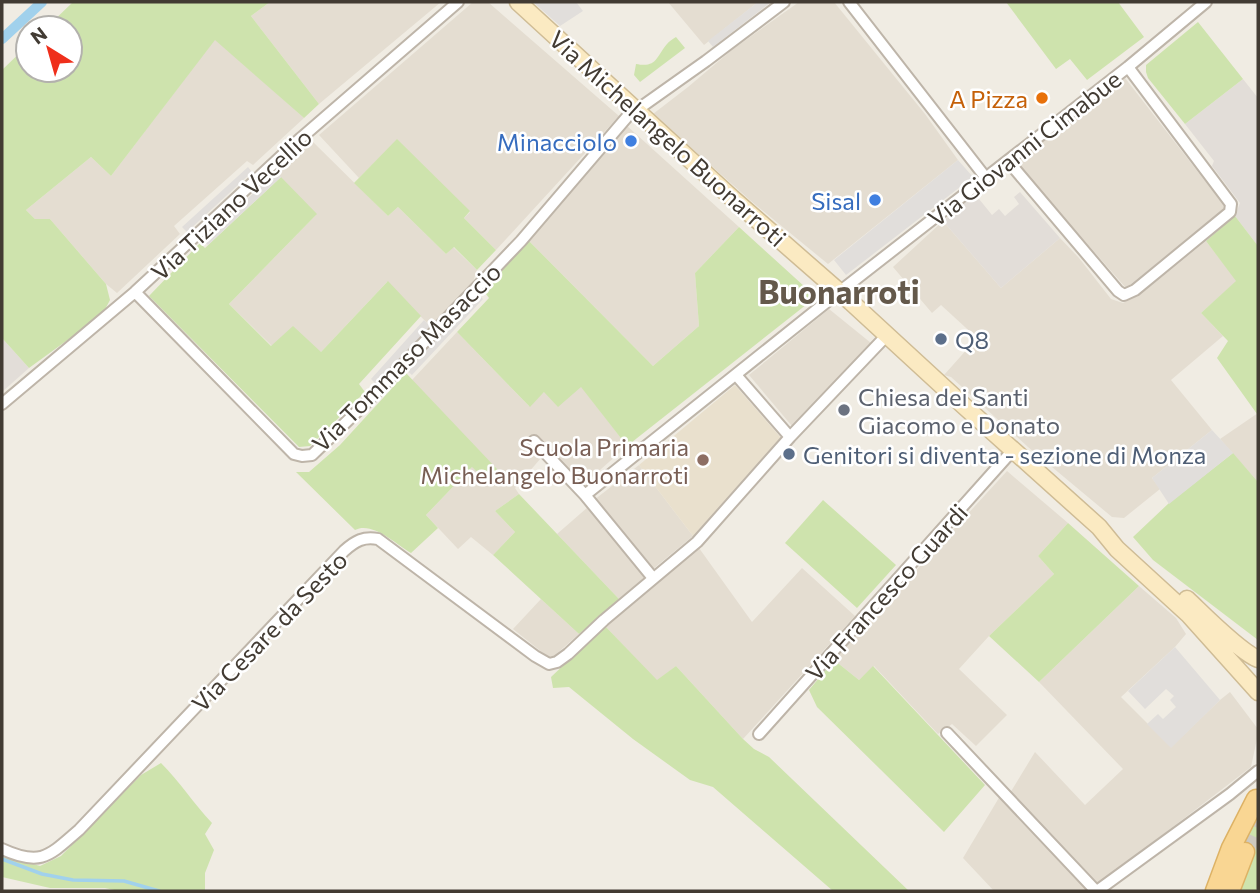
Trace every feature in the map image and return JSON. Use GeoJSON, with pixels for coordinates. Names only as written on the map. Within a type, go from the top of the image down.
{"type":"FeatureCollection","features":[{"type":"Feature","properties":{"kind":"main road"},"geometry":{"type":"LineString","coordinates":[[1215,891],[1231,848],[1257,796]]}},
{"type":"Feature","properties":{"kind":"main road"},"geometry":{"type":"LineString","coordinates":[[1230,891],[1245,852]]}},
{"type":"Feature","properties":{"kind":"street","name":"Via Tiziano Vecellio"},"geometry":{"type":"LineString","coordinates":[[2,404],[135,292],[301,138],[458,2]]}},
{"type":"Feature","properties":{"kind":"street","name":"Via Michelangelo Buonarroti"},"geometry":{"type":"LineString","coordinates":[[518,2],[1099,527],[1117,549],[1188,614],[1258,692]]}},
{"type":"Feature","properties":{"kind":"street","name":"Via Tommaso Masaccio"},"geometry":{"type":"LineString","coordinates":[[135,292],[294,454],[312,455],[522,241],[627,117],[784,2]]}},
{"type":"Feature","properties":{"kind":"street"},"geometry":{"type":"LineString","coordinates":[[849,2],[986,178]]}},
{"type":"Feature","properties":{"kind":"street","name":"Via Giovanni Cimabue"},"geometry":{"type":"LineString","coordinates":[[585,495],[1128,67],[1206,2]]}},
{"type":"Feature","properties":{"kind":"street"},"geometry":{"type":"LineString","coordinates":[[1008,161],[1118,291],[1124,295],[1136,290],[1230,212],[1231,204],[1128,67]]}},
{"type":"Feature","properties":{"kind":"street"},"geometry":{"type":"LineString","coordinates":[[534,441],[585,495],[653,578],[697,542],[790,437],[888,334]]}},
{"type":"Feature","properties":{"kind":"street"},"geometry":{"type":"LineString","coordinates":[[736,375],[790,437]]}},
{"type":"Feature","properties":{"kind":"street","name":"Via Francesco Guardi"},"geometry":{"type":"LineString","coordinates":[[760,734],[1013,450]]}},
{"type":"Feature","properties":{"kind":"street","name":"Via Michelangelo Buonarroti"},"geometry":{"type":"LineString","coordinates":[[1099,527],[1124,542],[1240,647],[1258,659]]}},
{"type":"Feature","properties":{"kind":"street","name":"Via Cesare da Sesto"},"geometry":{"type":"LineString","coordinates":[[2,849],[15,855],[37,859],[52,853],[79,830],[344,551],[362,538],[379,539],[535,656],[550,664],[557,662],[580,643],[653,578]]}},
{"type":"Feature","properties":{"kind":"street"},"geometry":{"type":"LineString","coordinates":[[947,733],[1097,891],[1258,771]]}},
{"type":"Feature","properties":{"kind":"street"},"geometry":{"type":"LineString","coordinates":[[1230,794],[1243,790],[1257,796]]}},
{"type":"Feature","properties":{"kind":"shaded area"},"geometry":{"type":"Polygon","coordinates":[[[270,2],[441,2],[319,104],[251,16],[270,2]]]}},
{"type":"Feature","properties":{"kind":"shaded area"},"geometry":{"type":"Polygon","coordinates":[[[473,2],[488,2],[619,116],[496,250],[464,218],[470,212],[397,140],[359,178],[319,135],[473,2]]]}},
{"type":"Feature","properties":{"kind":"shaded area"},"geometry":{"type":"Polygon","coordinates":[[[533,2],[576,2],[583,11],[560,26],[533,2]]]}},
{"type":"Feature","properties":{"kind":"shaded area"},"geometry":{"type":"Polygon","coordinates":[[[668,2],[758,2],[704,45],[668,2]]]}},
{"type":"Feature","properties":{"kind":"shaded area"},"geometry":{"type":"Polygon","coordinates":[[[758,2],[771,2],[713,47],[708,41],[758,2]]]}},
{"type":"Feature","properties":{"kind":"shaded area"},"geometry":{"type":"Polygon","coordinates":[[[799,2],[834,2],[925,114],[958,160],[828,264],[751,201],[653,114],[733,49],[799,2]]]}},
{"type":"Feature","properties":{"kind":"shaded area"},"geometry":{"type":"Polygon","coordinates":[[[215,39],[304,118],[253,165],[247,161],[174,226],[180,234],[117,293],[106,284],[50,219],[35,219],[26,210],[91,157],[111,176],[215,39]]]}},
{"type":"Feature","properties":{"kind":"shaded area"},"geometry":{"type":"Polygon","coordinates":[[[1125,78],[1226,208],[1126,288],[1016,163],[1125,78]]]}},
{"type":"Feature","properties":{"kind":"shaded area"},"geometry":{"type":"Polygon","coordinates":[[[1243,79],[1258,98],[1258,246],[1235,216],[1240,203],[1212,166],[1214,161],[1185,124],[1243,79]]]}},
{"type":"Feature","properties":{"kind":"shaded area"},"geometry":{"type":"Polygon","coordinates":[[[626,125],[739,227],[695,273],[699,326],[653,366],[528,240],[626,125]]]}},
{"type":"Feature","properties":{"kind":"shaded area"},"geometry":{"type":"Polygon","coordinates":[[[311,140],[388,216],[398,207],[446,254],[453,247],[477,270],[473,282],[430,326],[387,282],[321,352],[272,346],[229,304],[316,215],[276,172],[311,140]]]}},
{"type":"Feature","properties":{"kind":"shaded area"},"geometry":{"type":"Polygon","coordinates":[[[958,160],[973,177],[846,275],[834,260],[958,160]]]}},
{"type":"Feature","properties":{"kind":"shaded area"},"geometry":{"type":"Polygon","coordinates":[[[248,167],[252,172],[187,232],[182,227],[248,167]]]}},
{"type":"Feature","properties":{"kind":"shaded area"},"geometry":{"type":"Polygon","coordinates":[[[276,172],[281,177],[208,245],[203,240],[276,172]]]}},
{"type":"Feature","properties":{"kind":"shaded area"},"geometry":{"type":"Polygon","coordinates":[[[1020,192],[1060,238],[1001,288],[943,221],[975,194],[992,215],[999,209],[1005,216],[1019,204],[1014,197],[1020,192]]]}},
{"type":"Feature","properties":{"kind":"shaded area"},"geometry":{"type":"Polygon","coordinates":[[[943,221],[1001,288],[1060,238],[1111,299],[1123,303],[1141,294],[1206,241],[1237,281],[1201,313],[1223,336],[1171,380],[1212,430],[1152,478],[1160,489],[1124,518],[1112,517],[1028,447],[951,377],[944,375],[977,338],[941,305],[932,313],[893,267],[943,221]]]}},
{"type":"Feature","properties":{"kind":"shaded area"},"geometry":{"type":"Polygon","coordinates":[[[478,294],[483,299],[412,375],[406,370],[478,294]]]}},
{"type":"Feature","properties":{"kind":"shaded area"},"geometry":{"type":"Polygon","coordinates":[[[829,309],[871,343],[792,426],[749,375],[829,309]]]}},
{"type":"Feature","properties":{"kind":"shaded area"},"geometry":{"type":"Polygon","coordinates":[[[424,320],[430,326],[377,385],[371,379],[424,320]]]}},
{"type":"Feature","properties":{"kind":"shaded area"},"geometry":{"type":"Polygon","coordinates":[[[457,332],[529,406],[544,392],[581,386],[627,446],[582,486],[548,450],[515,488],[519,494],[495,511],[515,532],[493,555],[471,537],[458,549],[426,515],[472,467],[412,380],[457,332]]]}},
{"type":"Feature","properties":{"kind":"shaded area"},"geometry":{"type":"Polygon","coordinates":[[[2,338],[29,368],[2,392],[2,338]]]}},
{"type":"Feature","properties":{"kind":"shaded area","name":"Scuola Primaria Michelangelo Buonarroti"},"geometry":{"type":"Polygon","coordinates":[[[735,385],[782,439],[693,536],[639,465],[735,385]]]}},
{"type":"Feature","properties":{"kind":"shaded area"},"geometry":{"type":"Polygon","coordinates":[[[1258,413],[1257,435],[1258,482],[1220,439],[1258,413]]]}},
{"type":"Feature","properties":{"kind":"shaded area"},"geometry":{"type":"Polygon","coordinates":[[[1212,430],[1233,453],[1169,504],[1152,478],[1212,430]]]}},
{"type":"Feature","properties":{"kind":"shaded area"},"geometry":{"type":"Polygon","coordinates":[[[639,465],[693,536],[653,569],[594,500],[639,465]]]}},
{"type":"Feature","properties":{"kind":"shaded area"},"geometry":{"type":"Polygon","coordinates":[[[1007,471],[1068,523],[1038,556],[1054,574],[989,636],[959,669],[1007,715],[976,746],[952,724],[938,734],[874,666],[859,680],[834,660],[1007,471]]]}},
{"type":"Feature","properties":{"kind":"shaded area"},"geometry":{"type":"Polygon","coordinates":[[[588,507],[647,575],[619,599],[557,534],[588,507]]]}},
{"type":"Feature","properties":{"kind":"shaded area"},"geometry":{"type":"Polygon","coordinates":[[[699,548],[752,622],[802,568],[855,616],[743,739],[676,666],[657,681],[605,626],[699,548]]]}},
{"type":"Feature","properties":{"kind":"shaded area"},"geometry":{"type":"Polygon","coordinates":[[[1139,586],[1176,618],[1186,634],[1121,697],[1171,747],[1230,692],[1258,729],[1258,734],[1251,767],[1096,886],[1010,793],[1035,752],[1085,805],[1123,769],[1039,682],[1139,586]]]}},
{"type":"Feature","properties":{"kind":"shaded area"},"geometry":{"type":"Polygon","coordinates":[[[541,599],[579,634],[554,656],[548,657],[513,629],[541,599]]]}},
{"type":"Feature","properties":{"kind":"shaded area"},"geometry":{"type":"Polygon","coordinates":[[[1175,647],[1220,700],[1171,748],[1147,724],[1158,714],[1163,719],[1176,707],[1170,700],[1174,696],[1166,689],[1145,709],[1128,691],[1175,647]]]}},
{"type":"Feature","properties":{"kind":"shaded area"},"geometry":{"type":"Polygon","coordinates":[[[1000,796],[1088,891],[994,891],[963,858],[1000,796]]]}},
{"type":"Feature","properties":{"kind":"green space"},"geometry":{"type":"Polygon","coordinates":[[[73,2],[270,2],[251,16],[319,104],[304,118],[215,40],[111,176],[91,157],[26,210],[35,219],[50,219],[106,284],[110,300],[102,315],[29,368],[2,338],[2,70],[14,58],[14,84],[84,84],[84,14],[61,14],[73,2]]]}},
{"type":"Feature","properties":{"kind":"green space"},"geometry":{"type":"Polygon","coordinates":[[[1006,2],[1118,2],[1144,37],[1087,80],[1070,59],[1056,69],[1006,2]]]}},
{"type":"Feature","properties":{"kind":"green space"},"geometry":{"type":"Polygon","coordinates":[[[1198,22],[1243,79],[1185,124],[1148,78],[1146,65],[1198,22]]]}},
{"type":"Feature","properties":{"kind":"green space"},"geometry":{"type":"Polygon","coordinates":[[[676,37],[685,48],[640,82],[634,75],[636,64],[652,63],[676,37]]]}},
{"type":"Feature","properties":{"kind":"green space"},"geometry":{"type":"Polygon","coordinates":[[[397,139],[470,211],[464,218],[496,250],[477,270],[454,247],[446,254],[398,207],[388,216],[354,183],[397,139]]]}},
{"type":"Feature","properties":{"kind":"green space"},"geometry":{"type":"Polygon","coordinates":[[[281,177],[317,214],[229,304],[271,346],[293,326],[321,352],[388,281],[421,316],[359,384],[365,392],[310,446],[299,447],[149,296],[200,243],[205,248],[281,177]]]}},
{"type":"Feature","properties":{"kind":"green space"},"geometry":{"type":"Polygon","coordinates":[[[1235,216],[1258,246],[1257,414],[1217,358],[1228,341],[1201,313],[1236,281],[1206,241],[1235,216]]]}},
{"type":"Feature","properties":{"kind":"green space"},"geometry":{"type":"Polygon","coordinates":[[[739,227],[816,297],[627,446],[581,387],[558,407],[544,392],[530,407],[457,332],[489,298],[483,290],[528,240],[653,366],[699,326],[695,273],[739,227]]]}},
{"type":"Feature","properties":{"kind":"green space"},"geometry":{"type":"Polygon","coordinates":[[[406,373],[497,469],[487,481],[472,467],[426,515],[438,528],[411,553],[376,531],[362,528],[355,530],[296,472],[309,472],[340,445],[406,373]]]}},
{"type":"Feature","properties":{"kind":"green space"},"geometry":{"type":"Polygon","coordinates":[[[1233,453],[1258,482],[1258,640],[1153,560],[1133,537],[1169,503],[1233,453]]]}},
{"type":"Feature","properties":{"kind":"green space"},"geometry":{"type":"Polygon","coordinates":[[[519,494],[619,599],[579,634],[493,555],[515,532],[495,511],[519,494]]]}},
{"type":"Feature","properties":{"kind":"green space"},"geometry":{"type":"Polygon","coordinates":[[[823,500],[896,565],[857,608],[785,543],[823,500]]]}},
{"type":"Feature","properties":{"kind":"green space"},"geometry":{"type":"Polygon","coordinates":[[[1068,523],[1139,586],[1039,682],[989,636],[1054,574],[1038,556],[1068,523]]]}},
{"type":"Feature","properties":{"kind":"green space"},"geometry":{"type":"Polygon","coordinates":[[[605,626],[657,680],[676,666],[743,739],[769,757],[909,891],[833,891],[713,787],[690,780],[633,739],[569,687],[553,688],[551,677],[605,626]]]}},
{"type":"Feature","properties":{"kind":"green space"},"geometry":{"type":"Polygon","coordinates":[[[834,660],[859,680],[873,666],[985,785],[944,832],[817,707],[809,690],[834,660]]]}},
{"type":"Feature","properties":{"kind":"green space"},"geometry":{"type":"Polygon","coordinates":[[[161,763],[212,823],[205,834],[214,850],[205,873],[205,891],[50,888],[2,877],[2,855],[40,866],[61,856],[141,775],[161,763]]]}},
{"type":"Feature","properties":{"kind":"green space"},"geometry":{"type":"Polygon","coordinates":[[[1250,823],[1258,828],[1258,885],[1256,891],[1237,891],[1254,850],[1236,844],[1250,823]]]}},
{"type":"Feature","properties":{"kind":"waterway"},"geometry":{"type":"LineString","coordinates":[[2,39],[42,2]]}},
{"type":"Feature","properties":{"kind":"waterway"},"geometry":{"type":"LineString","coordinates":[[2,859],[42,874],[73,880],[124,881],[159,891]]}},
{"type":"Feature","properties":{"kind":"tunnel"},"geometry":{"type":"LineString","coordinates":[[1245,852],[1258,822]]}},
{"type":"Feature","properties":{"kind":"place","name":"A Pizza"},"geometry":{"type":"Point","coordinates":[1042,98]}},
{"type":"Feature","properties":{"kind":"place","name":"Minacciolo"},"geometry":{"type":"Point","coordinates":[631,141]}},
{"type":"Feature","properties":{"kind":"place","name":"Sisal"},"geometry":{"type":"Point","coordinates":[875,200]}},
{"type":"Feature","properties":{"kind":"place","name":"Q8"},"geometry":{"type":"Point","coordinates":[941,339]}},
{"type":"Feature","properties":{"kind":"place","name":"Chiesa dei Santi Giacomo e Donato"},"geometry":{"type":"Point","coordinates":[844,410]}},
{"type":"Feature","properties":{"kind":"place","name":"Genitori si diventa - sezione di Monza"},"geometry":{"type":"Point","coordinates":[789,454]}},
{"type":"Feature","properties":{"kind":"place","name":"Scuola Primaria Michelangelo Buonarroti"},"geometry":{"type":"Point","coordinates":[703,460]}},
{"type":"Feature","properties":{"kind":"district","name":"Buonarroti"},"geometry":{"type":"Point","coordinates":[839,291]}}]}
